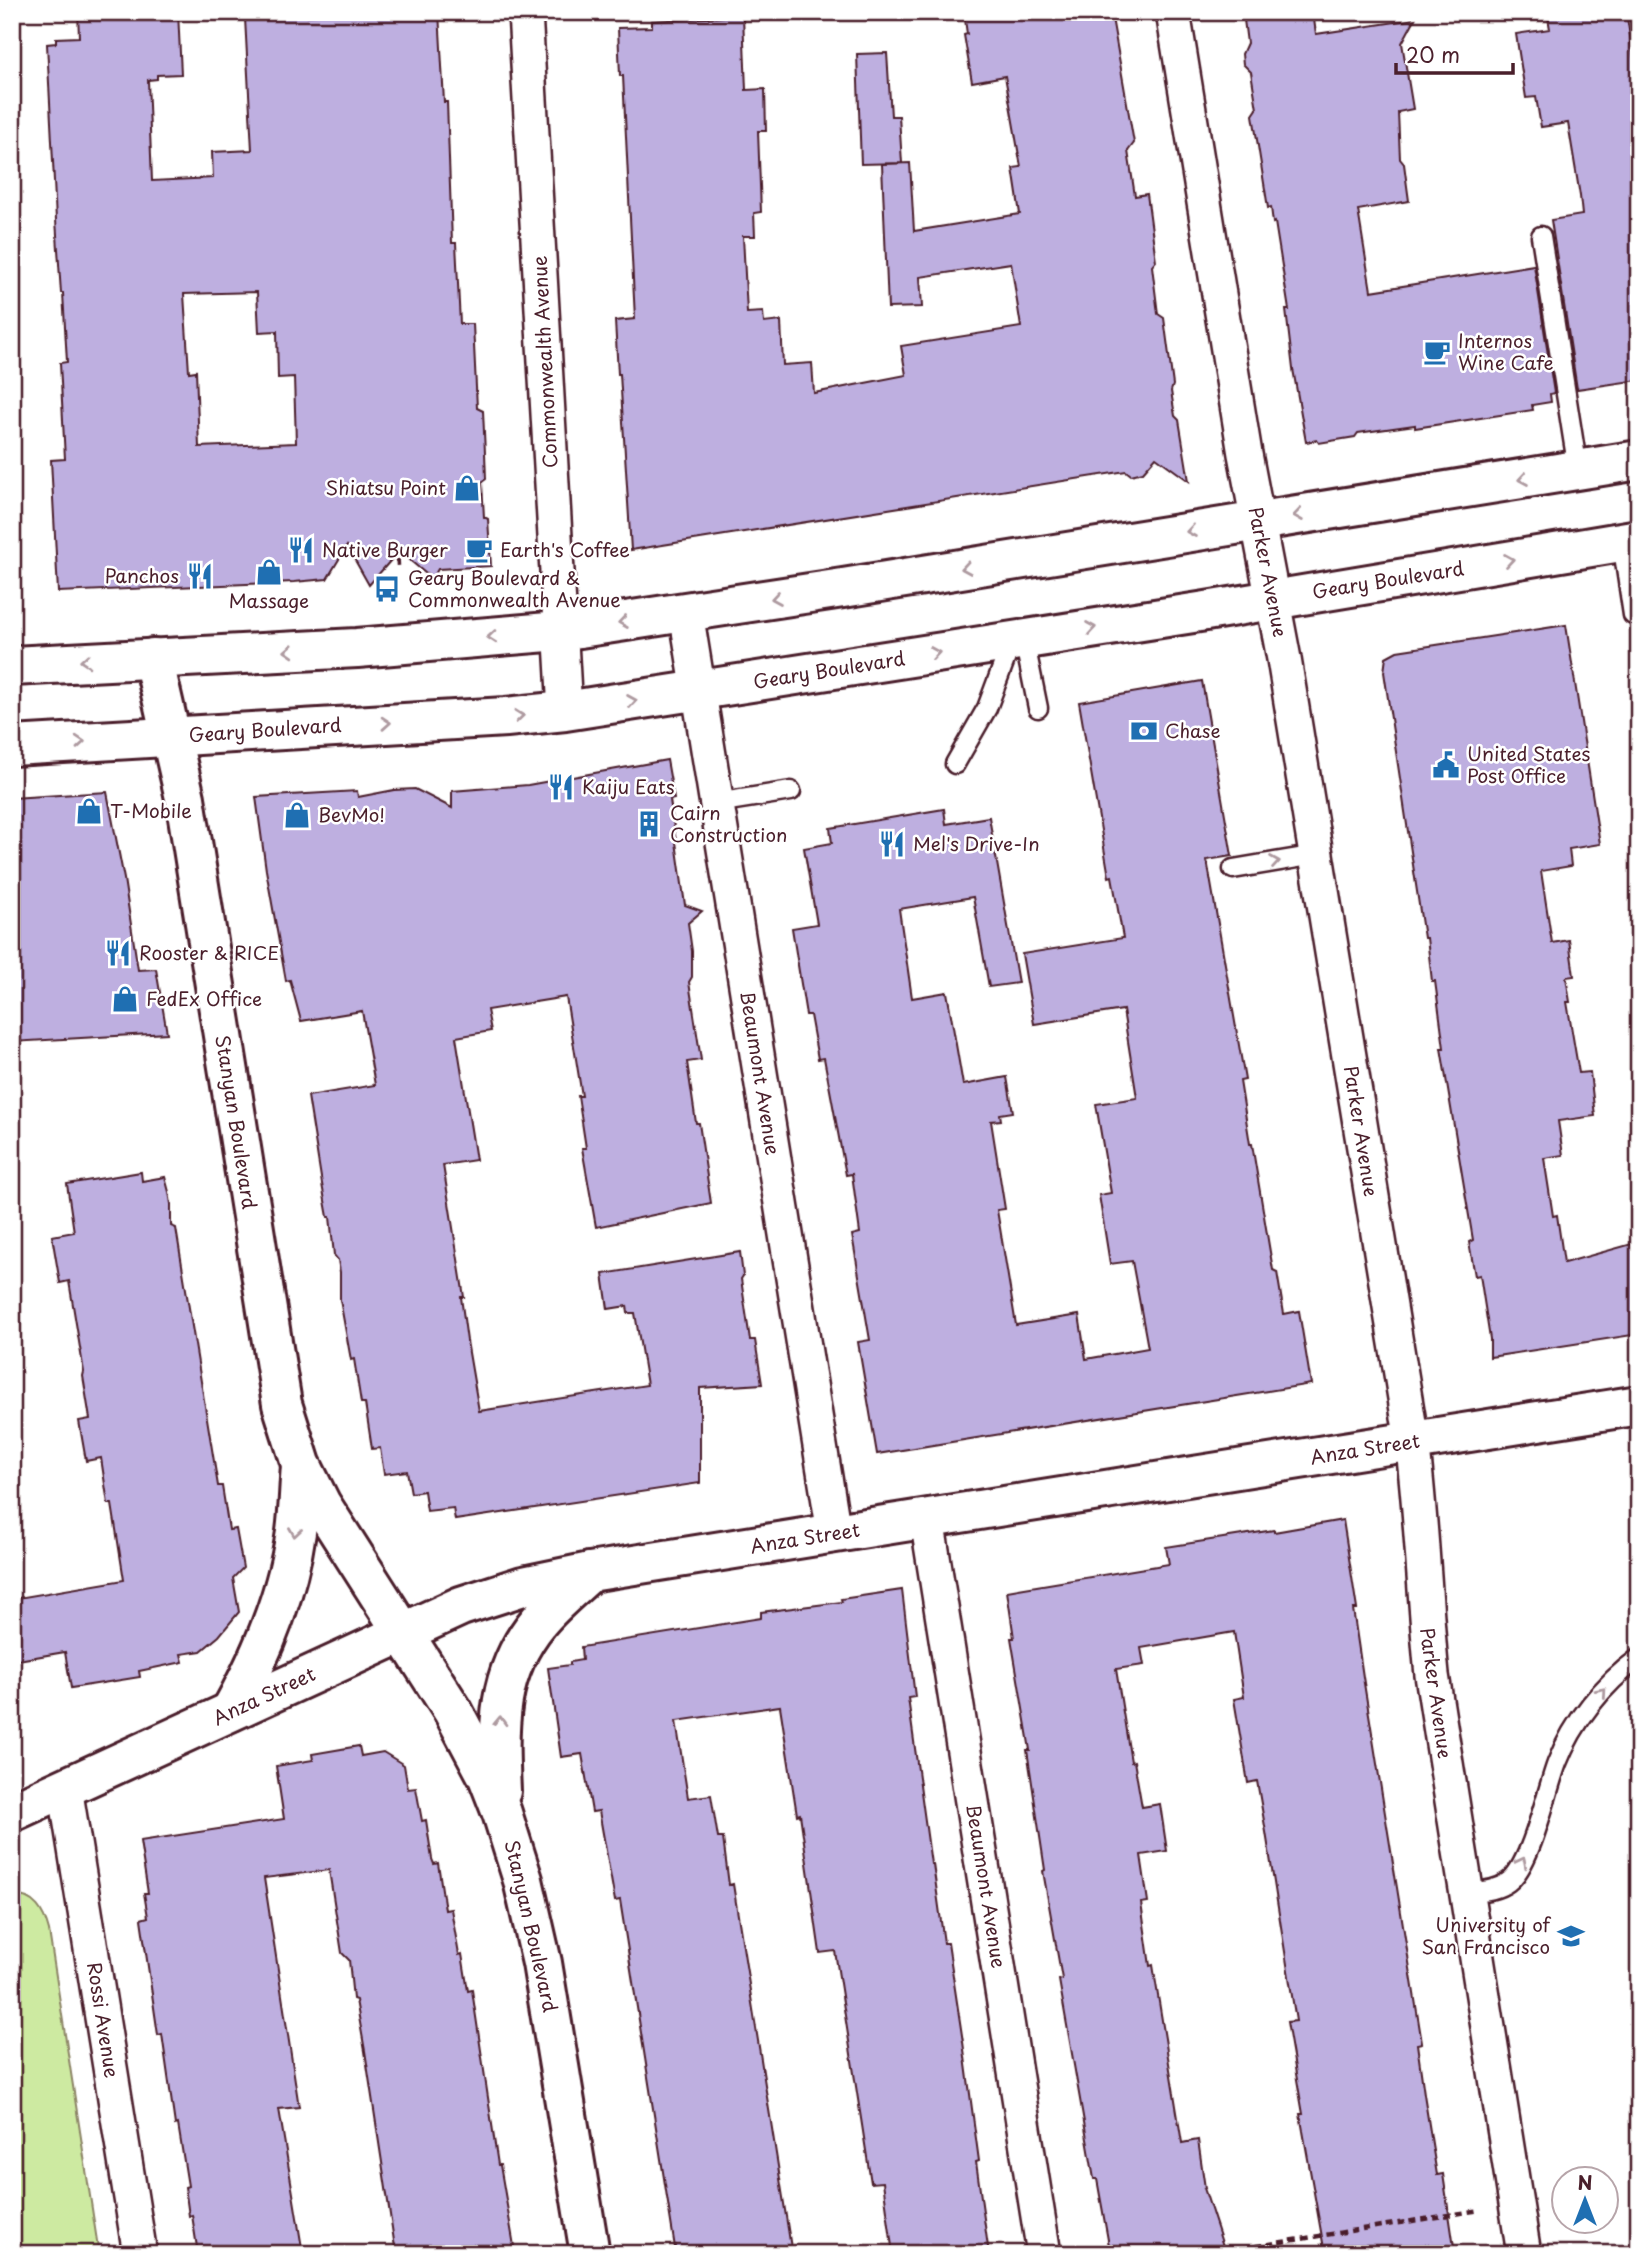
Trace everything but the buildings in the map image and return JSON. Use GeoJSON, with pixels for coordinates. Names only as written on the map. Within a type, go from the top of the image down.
{"type":"FeatureCollection","features":[{"type":"Feature","properties":{"kind":"main road"},"geometry":{"type":"LineString","coordinates":[[12,666],[357,648],[560,631],[1639,460]]}},
{"type":"Feature","properties":{"kind":"main road","name":"Geary Boulevard"},"geometry":{"type":"LineString","coordinates":[[12,746],[506,717],[565,711],[1206,611],[1630,541]]}},
{"type":"Feature","properties":{"kind":"main road","name":"Stanyan Boulevard"},"geometry":{"type":"LineString","coordinates":[[153,658],[185,799],[282,1404],[305,1473],[342,1539],[471,1741],[502,1813],[523,1880],[542,1963],[590,2254]]}},
{"type":"Feature","properties":{"kind":"main road","name":"Anza Street"},"geometry":{"type":"LineString","coordinates":[[12,1812],[461,1606],[494,1594],[590,1572],[1639,1405]]}},
{"type":"Feature","properties":{"kind":"main road"},"geometry":{"type":"LineString","coordinates":[[231,1711],[259,1659],[286,1578],[305,1473]]}},
{"type":"Feature","properties":{"kind":"main road"},"geometry":{"type":"LineString","coordinates":[[502,1813],[500,1717],[504,1687],[511,1667],[540,1620],[590,1572]]}},
{"type":"Feature","properties":{"kind":"street","name":"Commonwealth Avenue"},"geometry":{"type":"LineString","coordinates":[[524,12],[565,711]]}},
{"type":"Feature","properties":{"kind":"street","name":"Parker Avenue"},"geometry":{"type":"LineString","coordinates":[[1173,12],[1412,1441],[1432,1675],[1524,2254]]}},
{"type":"Feature","properties":{"kind":"street","name":"Beaumont Avenue"},"geometry":{"type":"LineString","coordinates":[[686,612],[834,1534]]}},
{"type":"Feature","properties":{"kind":"street","name":"Beaumont Avenue"},"geometry":{"type":"LineString","coordinates":[[927,1518],[1044,2254]]}},
{"type":"Feature","properties":{"kind":"street","name":"Rossi Avenue"},"geometry":{"type":"LineString","coordinates":[[65,1787],[140,2254]]}},
{"type":"Feature","properties":{"kind":"lane"},"geometry":{"type":"LineString","coordinates":[[1541,236],[1578,470]]}},
{"type":"Feature","properties":{"kind":"lane"},"geometry":{"type":"LineString","coordinates":[[1630,541],[1633,615]]}},
{"type":"Feature","properties":{"kind":"lane"},"geometry":{"type":"LineString","coordinates":[[1018,640],[1038,708]]}},
{"type":"Feature","properties":{"kind":"lane"},"geometry":{"type":"LineString","coordinates":[[955,764],[987,708],[1018,640]]}},
{"type":"Feature","properties":{"kind":"lane"},"geometry":{"type":"LineString","coordinates":[[716,803],[791,791]]}},
{"type":"Feature","properties":{"kind":"lane"},"geometry":{"type":"LineString","coordinates":[[1233,869],[1316,855]]}},
{"type":"Feature","properties":{"kind":"lane"},"geometry":{"type":"LineString","coordinates":[[1467,1894],[1495,1889],[1509,1882],[1520,1870],[1558,1761],[1572,1733],[1608,1684],[1639,1658]]}},
{"type":"Feature","properties":{"kind":"path"},"geometry":{"type":"LineString","coordinates":[[397,547],[398,566]]}},
{"type":"Feature","properties":{"kind":"path"},"geometry":{"type":"LineString","coordinates":[[1208,2254],[1516,2204]]}},
{"type":"Feature","properties":{"kind":"green space"},"geometry":{"type":"Polygon","coordinates":[[[12,1895],[32,1901],[44,1917],[49,1931],[99,2254],[12,2254],[12,1895]]]}},
{"type":"Feature","properties":{"kind":"place","name":"Internos Wine Cafe"},"geometry":{"type":"Point","coordinates":[1437,352]}},
{"type":"Feature","properties":{"kind":"place","name":"Shiatsu Point"},"geometry":{"type":"Point","coordinates":[467,488]}},
{"type":"Feature","properties":{"kind":"place","name":"Native Burger"},"geometry":{"type":"Point","coordinates":[301,550]}},
{"type":"Feature","properties":{"kind":"place","name":"Earth's Coffee"},"geometry":{"type":"Point","coordinates":[479,550]}},
{"type":"Feature","properties":{"kind":"place","name":"Massage"},"geometry":{"type":"Point","coordinates":[269,572]}},
{"type":"Feature","properties":{"kind":"place","name":"Panchos"},"geometry":{"type":"Point","coordinates":[200,576]}},
{"type":"Feature","properties":{"kind":"place","name":"Geary Boulevard & Commonwealth Avenue"},"geometry":{"type":"Point","coordinates":[387,589]}},
{"type":"Feature","properties":{"kind":"place","name":"Chase"},"geometry":{"type":"Point","coordinates":[1144,731]}},
{"type":"Feature","properties":{"kind":"place","name":"United States Post Office"},"geometry":{"type":"Point","coordinates":[1446,765]}},
{"type":"Feature","properties":{"kind":"place","name":"Kaiju Eats"},"geometry":{"type":"Point","coordinates":[561,787]}},
{"type":"Feature","properties":{"kind":"place","name":"T-Mobile"},"geometry":{"type":"Point","coordinates":[89,811]}},
{"type":"Feature","properties":{"kind":"place","name":"BevMo!"},"geometry":{"type":"Point","coordinates":[297,815]}},
{"type":"Feature","properties":{"kind":"place","name":"Cairn Construction"},"geometry":{"type":"Point","coordinates":[649,824]}},
{"type":"Feature","properties":{"kind":"place","name":"Mel's Drive-In"},"geometry":{"type":"Point","coordinates":[892,844]}},
{"type":"Feature","properties":{"kind":"place","name":"Rooster & RICE"},"geometry":{"type":"Point","coordinates":[118,953]}},
{"type":"Feature","properties":{"kind":"place","name":"FedEx Office"},"geometry":{"type":"Point","coordinates":[125,999]}},
{"type":"Feature","properties":{"kind":"place","name":"University of San Francisco"},"geometry":{"type":"Point","coordinates":[1571,1936]}}]}
